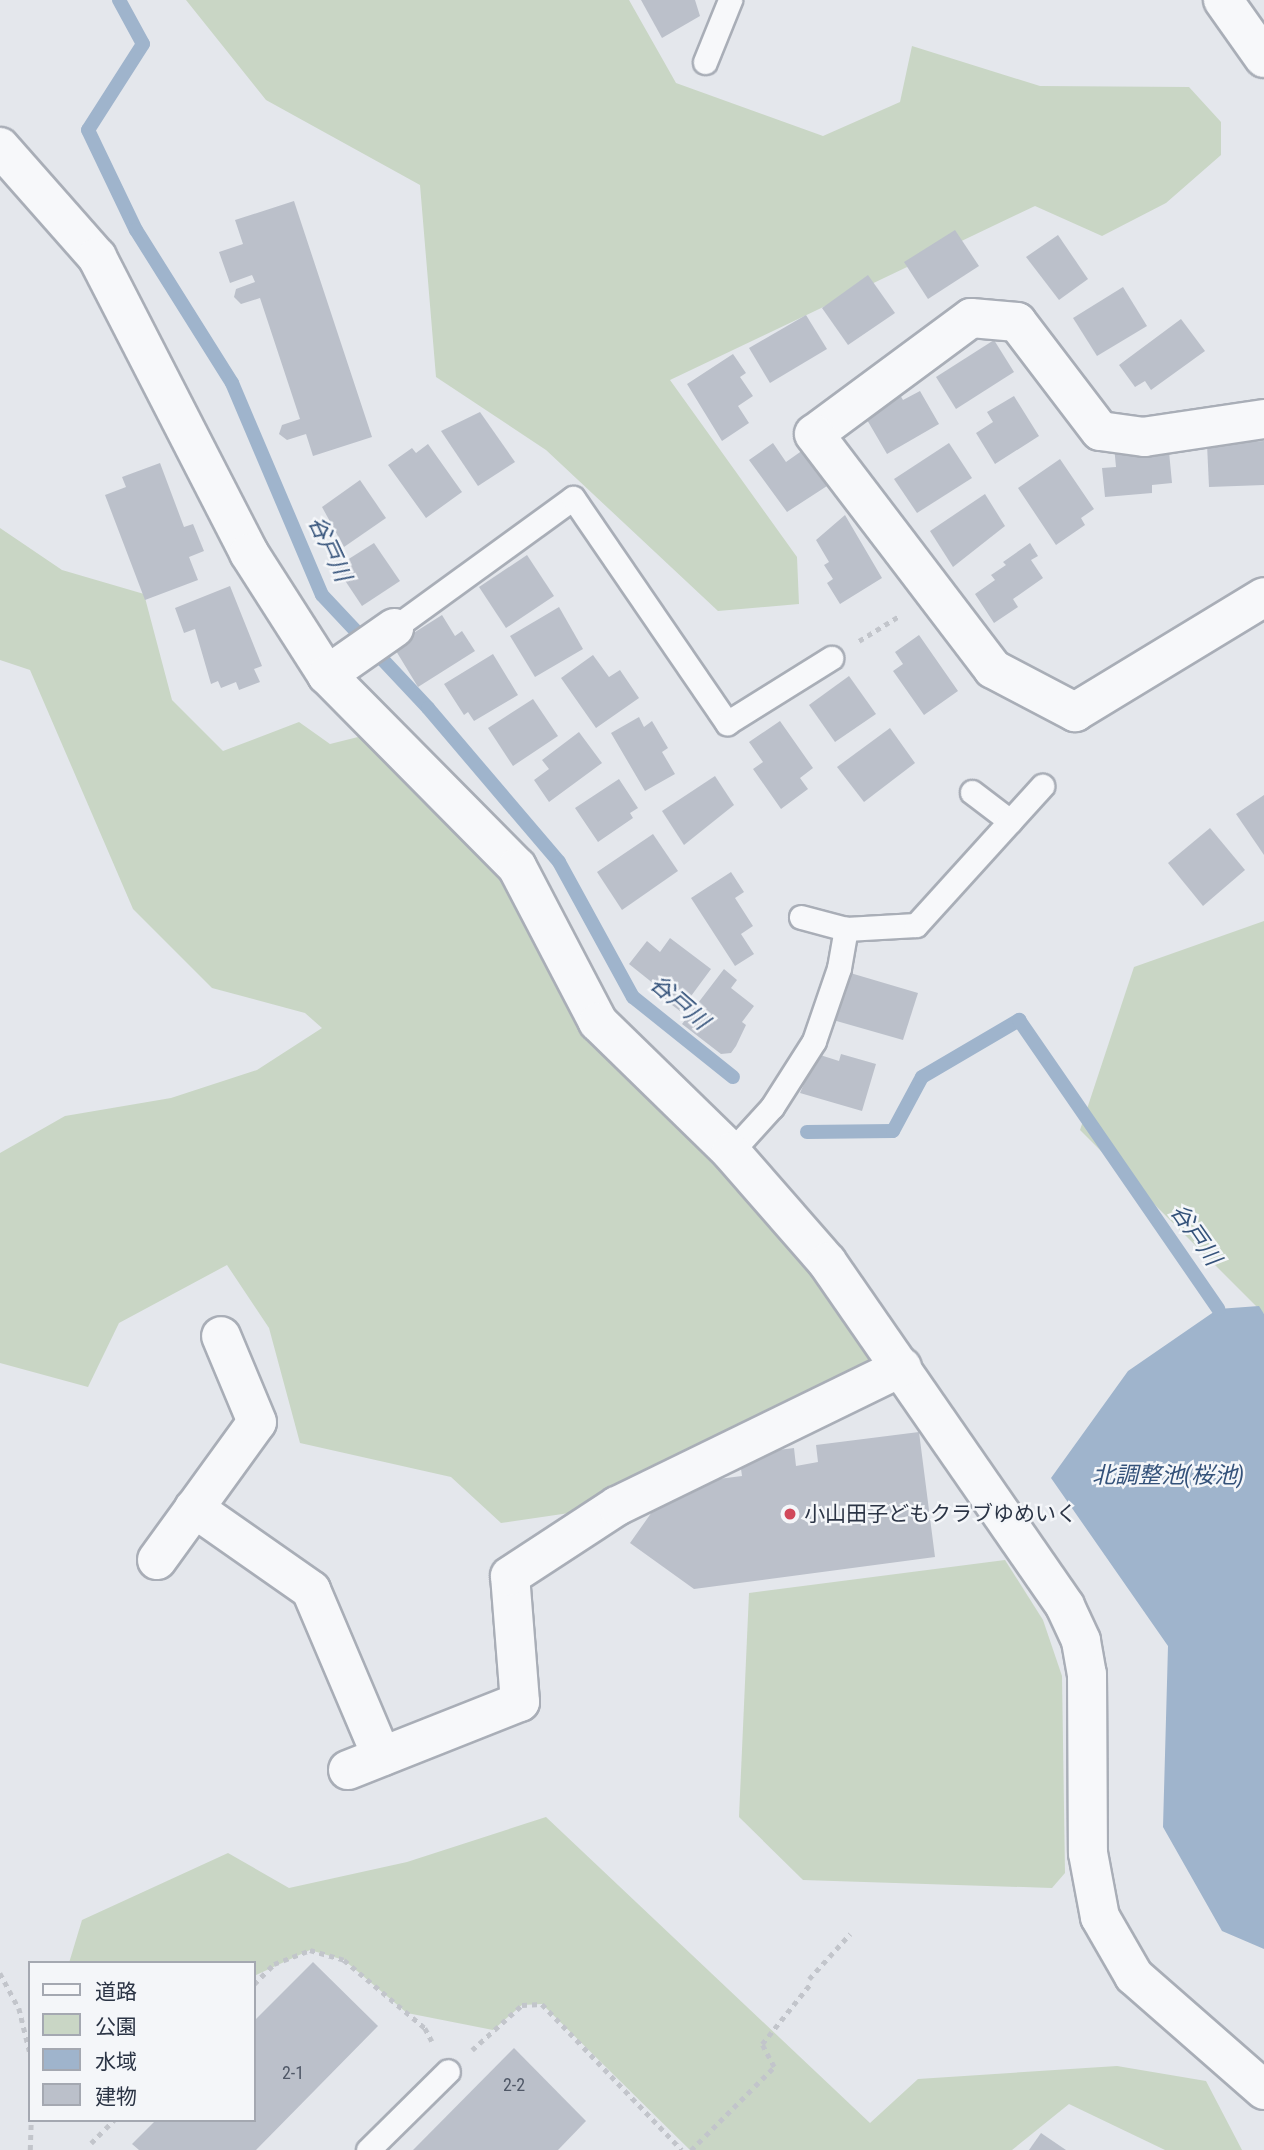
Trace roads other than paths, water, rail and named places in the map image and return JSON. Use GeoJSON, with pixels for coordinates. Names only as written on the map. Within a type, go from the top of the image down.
{"type":"FeatureCollection","features":[{"type":"Feature","properties":{"kind":"street"},"geometry":{"type":"LineString","coordinates":[[1223,0],[1264,58]]}},
{"type":"Feature","properties":{"kind":"street"},"geometry":{"type":"LineString","coordinates":[[0,147],[97,257],[249,553],[336,669],[517,867],[598,1022],[731,1152],[827,1262],[1065,1606],[1081,1641],[1087,1674],[1088,1853],[1100,1917],[1115,1949],[1156,1998],[1264,2090]]}},
{"type":"Feature","properties":{"kind":"street"},"geometry":{"type":"LineString","coordinates":[[1264,419],[1144,437],[1100,431],[1017,322],[971,318],[814,434],[993,669],[1075,712],[1264,597]]}},
{"type":"Feature","properties":{"kind":"street"},"geometry":{"type":"LineString","coordinates":[[336,669],[394,628]]}},
{"type":"Feature","properties":{"kind":"street"},"geometry":{"type":"LineString","coordinates":[[157,1560],[257,1422],[221,1336]]}},
{"type":"Feature","properties":{"kind":"street"},"geometry":{"type":"LineString","coordinates":[[194,1508],[311,1590],[365,1764],[520,1702],[510,1576],[617,1506],[902,1367]]}},
{"type":"Feature","properties":{"kind":"lane"},"geometry":{"type":"LineString","coordinates":[[705,62],[730,0]]}},
{"type":"Feature","properties":{"kind":"lane"},"geometry":{"type":"LineString","coordinates":[[394,628],[573,498],[727,723],[831,658]]}},
{"type":"Feature","properties":{"kind":"lane"},"geometry":{"type":"LineString","coordinates":[[801,917],[846,929],[916,925],[1042,786]]}},
{"type":"Feature","properties":{"kind":"lane"},"geometry":{"type":"LineString","coordinates":[[972,792],[1010,821]]}},
{"type":"Feature","properties":{"kind":"lane"},"geometry":{"type":"LineString","coordinates":[[731,1152],[772,1107],[814,1041],[839,968],[846,929]]}},
{"type":"Feature","properties":{"kind":"lane"},"geometry":{"type":"LineString","coordinates":[[368,2150],[448,2071]]}},
{"type":"Feature","properties":{"kind":"water","name":"北調整池(桜池)"},"geometry":{"type":"Polygon","coordinates":[[[1259,1306],[1264,1314],[1264,1949],[1222,1931],[1163,1827],[1168,1646],[1051,1478],[1128,1371],[1218,1309],[1259,1306]]]}},
{"type":"Feature","properties":{"kind":"waterway","name":"谷戸川"},"geometry":{"type":"LineString","coordinates":[[119,0],[143,44],[88,130],[136,230],[232,383],[322,595],[428,708],[559,862],[633,997],[733,1077]]}},
{"type":"Feature","properties":{"kind":"waterway","name":"谷戸川"},"geometry":{"type":"LineString","coordinates":[[807,1132],[893,1131],[922,1077],[1019,1020],[1218,1309]]}},
{"type":"Feature","properties":{"kind":"place","name":"小山田子どもクラブゆめいく"},"geometry":{"type":"Point","coordinates":[790,1514]}}]}
